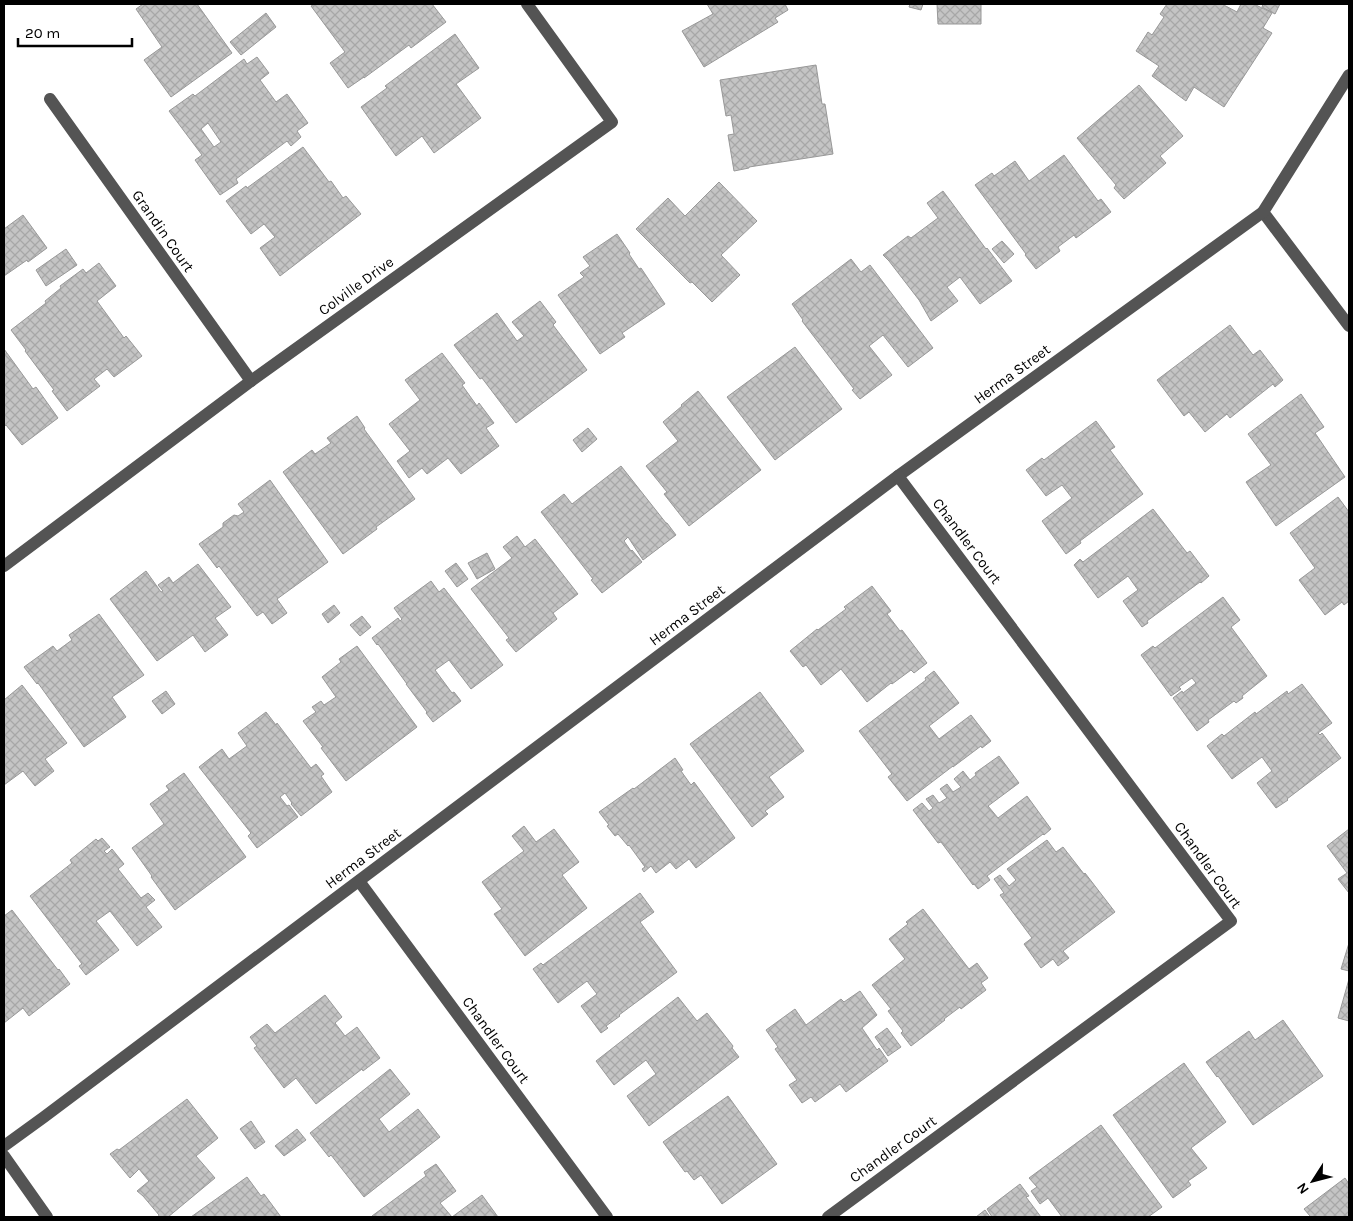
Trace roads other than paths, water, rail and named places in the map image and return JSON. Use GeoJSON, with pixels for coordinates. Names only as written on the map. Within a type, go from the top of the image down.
{"type":"FeatureCollection","features":[{"type":"Feature","properties":{"kind":"street","name":"Colville Drive"},"geometry":{"type":"LineString","coordinates":[[4,566],[251,381],[612,122],[527,4]]}},
{"type":"Feature","properties":{"kind":"street","name":"Herma Street"},"geometry":{"type":"LineString","coordinates":[[4,1146],[898,476],[1263,212],[1349,75]]}},
{"type":"Feature","properties":{"kind":"street","name":"Grandin Court"},"geometry":{"type":"LineString","coordinates":[[50,99],[251,381]]}},
{"type":"Feature","properties":{"kind":"street"},"geometry":{"type":"LineString","coordinates":[[1263,212],[1349,326]]}},
{"type":"Feature","properties":{"kind":"street","name":"Chandler Court"},"geometry":{"type":"LineString","coordinates":[[828,1217],[1231,921],[898,476]]}},
{"type":"Feature","properties":{"kind":"street","name":"Chandler Court"},"geometry":{"type":"LineString","coordinates":[[359,881],[607,1217]]}},
{"type":"Feature","properties":{"kind":"street"},"geometry":{"type":"LineString","coordinates":[[4,1156],[47,1217]]}}]}
